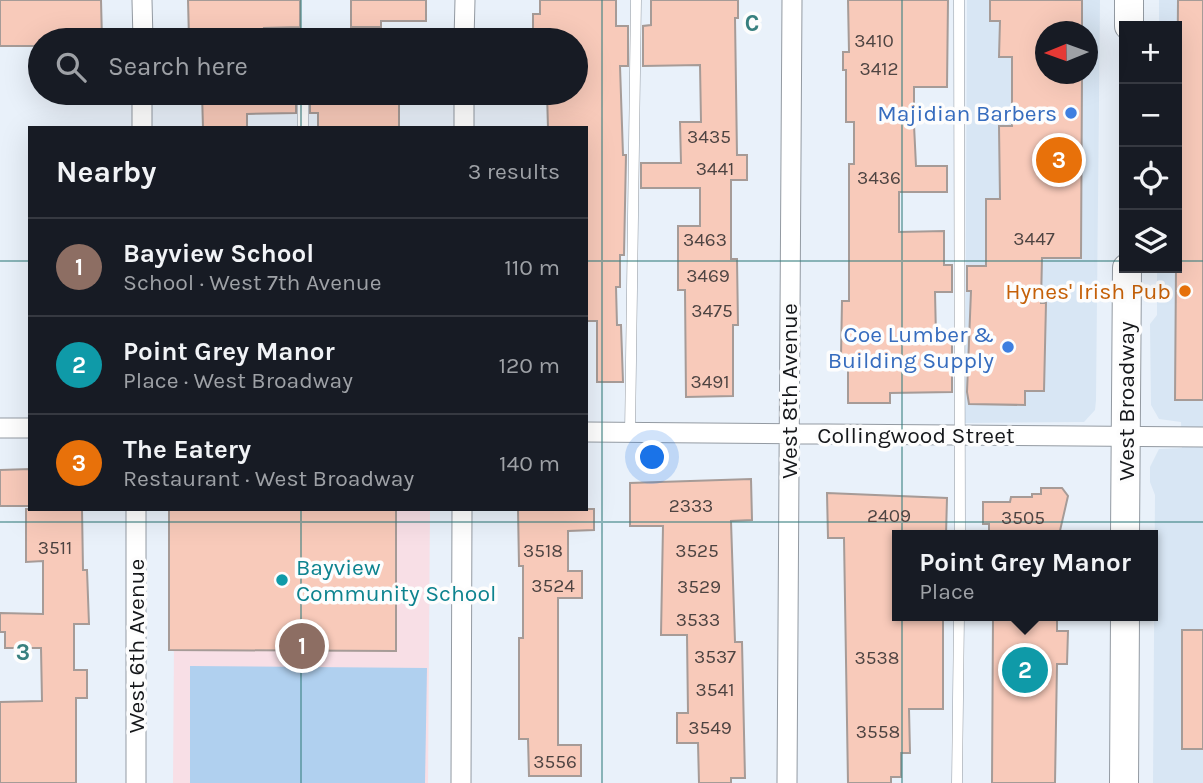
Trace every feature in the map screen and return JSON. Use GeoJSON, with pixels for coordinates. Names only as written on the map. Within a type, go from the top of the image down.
{"type":"FeatureCollection","features":[{"type":"Feature","properties":{"kind":"main road"},"geometry":{"type":"LineString","coordinates":[[1129,0],[1129,21]]}},
{"type":"Feature","properties":{"kind":"main road","name":"West Broadway"},"geometry":{"type":"LineString","coordinates":[[1125,530],[1128,273]]}},
{"type":"Feature","properties":{"kind":"main road"},"geometry":{"type":"LineString","coordinates":[[1124,783],[1125,621]]}},
{"type":"Feature","properties":{"kind":"street"},"geometry":{"type":"LineString","coordinates":[[142,0],[143,28]]}},
{"type":"Feature","properties":{"kind":"street"},"geometry":{"type":"LineString","coordinates":[[464,28],[465,0]]}},
{"type":"Feature","properties":{"kind":"street","name":"West 8th Avenue"},"geometry":{"type":"LineString","coordinates":[[787,783],[792,0]]}},
{"type":"Feature","properties":{"kind":"street"},"geometry":{"type":"LineString","coordinates":[[142,105],[142,126]]}},
{"type":"Feature","properties":{"kind":"street"},"geometry":{"type":"LineString","coordinates":[[464,105],[464,126]]}},
{"type":"Feature","properties":{"kind":"street"},"geometry":{"type":"LineString","coordinates":[[0,428],[28,428]]}},
{"type":"Feature","properties":{"kind":"street","name":"Collingwood Street"},"geometry":{"type":"LineString","coordinates":[[588,432],[1203,437]]}},
{"type":"Feature","properties":{"kind":"street","name":"West 6th Avenue"},"geometry":{"type":"LineString","coordinates":[[136,511],[136,783]]}},
{"type":"Feature","properties":{"kind":"street"},"geometry":{"type":"LineString","coordinates":[[461,783],[462,511]]}},
{"type":"Feature","properties":{"kind":"lane"},"geometry":{"type":"LineString","coordinates":[[630,433],[636,0]]}},
{"type":"Feature","properties":{"kind":"lane"},"geometry":{"type":"LineString","coordinates":[[959,0],[960,530]]}},
{"type":"Feature","properties":{"kind":"lane"},"geometry":{"type":"LineString","coordinates":[[303,105],[303,126]]}},
{"type":"Feature","properties":{"kind":"lane"},"geometry":{"type":"LineString","coordinates":[[957,783],[959,621]]}},
{"type":"Feature","properties":{"kind":"shaded area"},"geometry":{"type":"Polygon","coordinates":[[[967,0],[1100,0],[1096,400],[1095,410],[1084,422],[965,423],[967,0]]]}},
{"type":"Feature","properties":{"kind":"shaded area"},"geometry":{"type":"Polygon","coordinates":[[[1159,0],[1203,0],[1203,783],[1153,783],[1158,530],[1155,530],[1155,495],[1150,482],[1150,467],[1159,449],[1182,448],[1181,422],[1159,419],[1151,405],[1150,324],[1157,315],[1157,273],[1182,273],[1182,21],[1159,21],[1159,0]]]}},
{"type":"Feature","properties":{"kind":"shaded area"},"geometry":{"type":"Polygon","coordinates":[[[175,511],[430,511],[428,783],[173,783],[175,511]]]}},
{"type":"Feature","properties":{"kind":"shaded area"},"geometry":{"type":"Polygon","coordinates":[[[190,666],[427,668],[425,783],[190,783],[190,666]]]}},
{"type":"Feature","properties":{"kind":"building"},"geometry":{"type":"Polygon","coordinates":[[[0,0],[101,0],[102,28],[28,28],[28,46],[0,46],[0,0]]]}},
{"type":"Feature","properties":{"kind":"building"},"geometry":{"type":"Polygon","coordinates":[[[188,0],[300,0],[300,27],[189,28],[188,0]]]}},
{"type":"Feature","properties":{"kind":"building"},"geometry":{"type":"Polygon","coordinates":[[[351,0],[426,0],[426,21],[381,21],[381,27],[351,27],[351,0]]]}},
{"type":"Feature","properties":{"kind":"building"},"geometry":{"type":"Polygon","coordinates":[[[540,0],[616,0],[616,26],[628,26],[628,66],[620,66],[623,155],[626,155],[624,255],[620,255],[620,287],[616,287],[617,325],[621,325],[623,382],[597,382],[597,321],[588,321],[588,126],[548,126],[547,105],[588,105],[588,28],[533,28],[533,14],[540,14],[540,0]]]}},
{"type":"Feature","properties":{"kind":"building"},"geometry":{"type":"Polygon","coordinates":[[[651,0],[738,0],[738,18],[735,18],[737,155],[747,155],[747,180],[731,180],[731,259],[737,259],[738,325],[733,325],[733,396],[686,397],[685,290],[678,290],[678,226],[700,226],[700,188],[641,188],[641,163],[681,163],[680,122],[701,122],[700,65],[643,66],[643,26],[651,25],[651,0]]]}},
{"type":"Feature","properties":{"kind":"building"},"geometry":{"type":"Polygon","coordinates":[[[848,0],[948,0],[947,87],[914,87],[916,166],[947,166],[947,192],[899,192],[899,232],[944,231],[944,265],[952,265],[952,292],[935,292],[936,337],[952,337],[952,392],[890,393],[890,403],[848,403],[848,357],[841,357],[842,301],[849,301],[849,164],[854,164],[854,122],[846,122],[846,70],[843,70],[843,52],[849,52],[848,0]]]}},
{"type":"Feature","properties":{"kind":"building"},"geometry":{"type":"Polygon","coordinates":[[[990,0],[1082,0],[1082,21],[1035,21],[1035,84],[1082,84],[1081,258],[1042,258],[1041,303],[1046,303],[1044,391],[1025,391],[1025,405],[969,404],[967,392],[971,291],[967,291],[967,266],[986,266],[986,199],[1000,199],[999,126],[1012,126],[1012,57],[999,57],[1000,21],[990,21],[990,0]]]}},
{"type":"Feature","properties":{"kind":"building"},"geometry":{"type":"Polygon","coordinates":[[[1178,0],[1203,0],[1203,400],[1175,400],[1176,273],[1182,273],[1182,21],[1178,21],[1178,0]]]}},
{"type":"Feature","properties":{"kind":"building"},"geometry":{"type":"Polygon","coordinates":[[[202,105],[296,105],[296,113],[247,114],[247,126],[203,126],[202,105]]]}},
{"type":"Feature","properties":{"kind":"building"},"geometry":{"type":"Polygon","coordinates":[[[310,105],[399,105],[399,126],[318,126],[318,113],[310,113],[310,105]]]}},
{"type":"Feature","properties":{"kind":"building"},"geometry":{"type":"Polygon","coordinates":[[[28,469],[28,506],[0,506],[0,470],[28,469]]]}},
{"type":"Feature","properties":{"kind":"building"},"geometry":{"type":"Polygon","coordinates":[[[751,479],[752,520],[731,521],[735,642],[742,642],[745,778],[731,778],[731,783],[699,783],[698,743],[677,743],[677,713],[688,713],[687,635],[661,635],[663,526],[630,526],[630,483],[751,479]]]}},
{"type":"Feature","properties":{"kind":"building"},"geometry":{"type":"Polygon","coordinates":[[[1041,488],[1062,488],[1068,496],[1060,530],[989,530],[989,524],[983,524],[983,502],[1010,502],[1011,497],[1041,494],[1041,488]]]}},
{"type":"Feature","properties":{"kind":"building"},"geometry":{"type":"Polygon","coordinates":[[[827,493],[947,498],[946,530],[892,530],[892,621],[943,621],[943,709],[909,709],[910,753],[901,753],[901,777],[891,777],[891,783],[848,783],[844,538],[828,538],[827,493]]]}},
{"type":"Feature","properties":{"kind":"building"},"geometry":{"type":"Polygon","coordinates":[[[26,509],[82,511],[83,570],[87,570],[89,624],[74,624],[74,670],[87,670],[87,698],[76,698],[76,783],[0,783],[0,702],[42,701],[41,648],[5,648],[5,632],[0,632],[0,613],[43,614],[43,561],[26,562],[26,509]]]}},
{"type":"Feature","properties":{"kind":"building"},"geometry":{"type":"Polygon","coordinates":[[[594,509],[594,530],[568,531],[568,571],[582,571],[582,598],[558,598],[558,745],[581,745],[581,776],[529,776],[528,739],[519,739],[519,638],[523,638],[523,566],[519,566],[518,511],[594,509]]]}},
{"type":"Feature","properties":{"kind":"building","name":"Bayview Community School"},"geometry":{"type":"Polygon","coordinates":[[[169,511],[396,511],[396,651],[169,650],[169,511]]]}},
{"type":"Feature","properties":{"kind":"building"},"geometry":{"type":"Polygon","coordinates":[[[993,621],[1057,621],[1057,631],[1068,631],[1067,664],[1057,664],[1055,783],[992,783],[993,621]]]}},
{"type":"Feature","properties":{"kind":"building"},"geometry":{"type":"Polygon","coordinates":[[[1182,630],[1203,630],[1203,749],[1182,749],[1182,630]]]}},
{"type":"Feature","properties":{"kind":"place","name":"Majidian Barbers"},"geometry":{"type":"Point","coordinates":[1071,113]}},
{"type":"Feature","properties":{"kind":"place","name":"The Eatery"},"geometry":{"type":"Point","coordinates":[1059,160]}},
{"type":"Feature","properties":{"kind":"place","name":"Hynes' Irish Pub"},"geometry":{"type":"Point","coordinates":[1185,291]}},
{"type":"Feature","properties":{"kind":"place","name":"Coe Lumber & Building Supply"},"geometry":{"type":"Point","coordinates":[1008,347]}},
{"type":"Feature","properties":{"kind":"place","name":"Bayview Community School"},"geometry":{"type":"Point","coordinates":[282,580]}},
{"type":"Feature","properties":{"kind":"place","name":"Bayview School"},"geometry":{"type":"Point","coordinates":[302,646]}},
{"type":"Feature","properties":{"kind":"place","name":"Point Grey Manor"},"geometry":{"type":"Point","coordinates":[1025,670]}}]}
